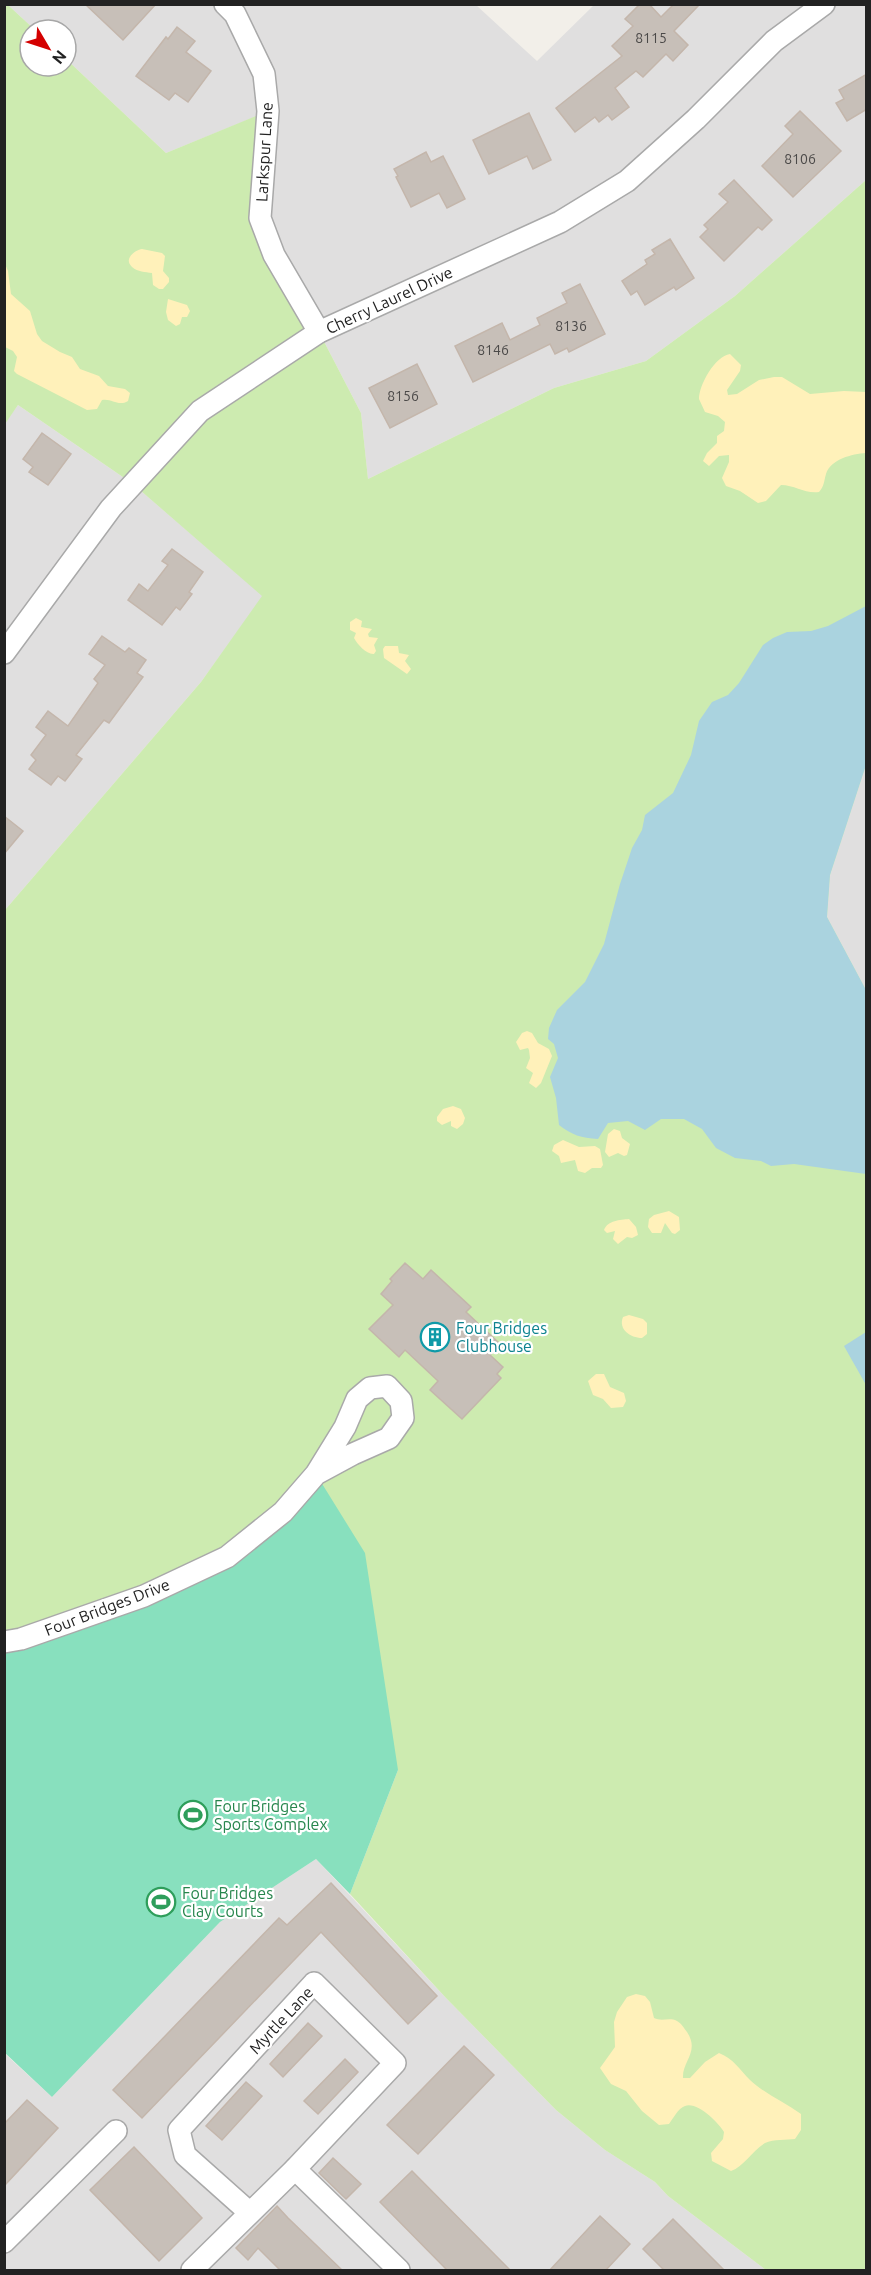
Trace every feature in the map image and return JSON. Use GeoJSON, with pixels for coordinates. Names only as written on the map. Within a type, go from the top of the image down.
{"type":"FeatureCollection","features":[{"type":"Feature","properties":{"kind":"street","name":"Larkspur Lane"},"geometry":{"type":"LineString","coordinates":[[225,4],[235,14],[264,74],[268,111],[260,218],[274,255],[319,332]]}},
{"type":"Feature","properties":{"kind":"street","name":"Cherry Laurel Drive"},"geometry":{"type":"LineString","coordinates":[[4,653],[111,507],[200,411],[319,332],[560,222],[627,181],[696,119],[774,41],[824,4]]}},
{"type":"Feature","properties":{"kind":"street","name":"Four Bridges Drive"},"geometry":{"type":"LineString","coordinates":[[4,1642],[21,1639],[144,1596],[227,1557],[283,1512],[316,1474]]}},
{"type":"Feature","properties":{"kind":"street","name":"Myrtle Lane"},"geometry":{"type":"LineString","coordinates":[[192,2271],[250,2213],[294,2169],[395,2063],[314,1983],[179,2130],[185,2155],[250,2213]]}},
{"type":"Feature","properties":{"kind":"street"},"geometry":{"type":"LineString","coordinates":[[4,2242],[116,2131]]}},
{"type":"Feature","properties":{"kind":"street"},"geometry":{"type":"LineString","coordinates":[[294,2169],[399,2271]]}},
{"type":"Feature","properties":{"kind":"shaded area"},"geometry":{"type":"Polygon","coordinates":[[[8,5],[476,5],[537,61],[594,5],[866,5],[866,180],[735,296],[646,361],[554,388],[368,479],[361,413],[260,218],[267,112],[166,153],[78,70],[78,18],[22,18],[8,5]]]}},
{"type":"Feature","properties":{"kind":"shaded area"},"geometry":{"type":"Polygon","coordinates":[[[18,405],[133,484],[263,596],[201,682],[5,910],[4,424],[18,405]]]}},
{"type":"Feature","properties":{"kind":"shaded area"},"geometry":{"type":"Polygon","coordinates":[[[866,765],[866,990],[827,917],[830,875],[866,765]]]}},
{"type":"Feature","properties":{"kind":"shaded area"},"geometry":{"type":"Polygon","coordinates":[[[316,1859],[446,1998],[556,2110],[605,2150],[655,2182],[668,2196],[766,2270],[5,2270],[4,2053],[52,2097],[220,1922],[316,1859]]]}},
{"type":"Feature","properties":{"kind":"green space"},"geometry":{"type":"Polygon","coordinates":[[[5,5],[8,5],[22,18],[18,18],[18,78],[78,78],[78,70],[166,153],[268,111],[260,218],[361,413],[368,479],[554,388],[646,361],[735,296],[866,180],[866,765],[830,875],[827,917],[866,990],[866,2270],[766,2270],[668,2196],[655,2182],[605,2150],[556,2110],[446,1998],[350,1894],[398,1770],[227,1557],[5,1642],[5,910],[201,682],[262,596],[133,484],[18,405],[5,424],[5,5]]]}},
{"type":"Feature","properties":{"kind":"green space","name":"Four Bridges Sports Complex"},"geometry":{"type":"Polygon","coordinates":[[[316,1474],[365,1553],[398,1770],[350,1894],[316,1859],[220,1922],[52,2097],[5,2053],[4,1642],[227,1557],[316,1474]]]}},
{"type":"Feature","properties":{"kind":"sand"},"geometry":{"type":"Polygon","coordinates":[[[142,249],[162,253],[165,256],[163,271],[169,278],[169,282],[163,289],[153,285],[152,273],[137,270],[130,264],[131,255],[142,249]]]}},
{"type":"Feature","properties":{"kind":"sand"},"geometry":{"type":"Polygon","coordinates":[[[5,264],[11,294],[30,311],[37,334],[42,341],[72,357],[80,369],[99,376],[108,386],[125,389],[130,393],[128,401],[121,403],[102,400],[97,409],[87,410],[14,371],[17,357],[13,351],[5,347],[5,264]]]}},
{"type":"Feature","properties":{"kind":"sand"},"geometry":{"type":"Polygon","coordinates":[[[168,299],[187,305],[190,311],[187,317],[182,317],[180,324],[176,326],[168,320],[166,312],[168,299]]]}},
{"type":"Feature","properties":{"kind":"sand"},"geometry":{"type":"Polygon","coordinates":[[[730,354],[741,365],[740,371],[727,390],[728,395],[737,394],[759,380],[774,377],[782,377],[810,394],[866,392],[866,453],[849,456],[832,465],[819,492],[809,492],[781,485],[766,501],[758,503],[740,491],[726,486],[722,478],[729,462],[729,455],[719,456],[709,466],[703,461],[717,443],[717,436],[724,431],[725,422],[718,416],[705,412],[699,399],[709,372],[719,360],[730,354]]]}},
{"type":"Feature","properties":{"kind":"sand"},"geometry":{"type":"Polygon","coordinates":[[[356,618],[362,621],[361,627],[372,629],[368,634],[369,637],[378,638],[374,645],[376,651],[374,654],[368,653],[360,646],[354,638],[356,633],[350,630],[350,622],[356,618]]]}},
{"type":"Feature","properties":{"kind":"sand"},"geometry":{"type":"Polygon","coordinates":[[[385,646],[398,646],[399,653],[409,655],[405,661],[411,669],[407,674],[384,658],[385,646]]]}},
{"type":"Feature","properties":{"kind":"sand"},"geometry":{"type":"Polygon","coordinates":[[[527,1031],[532,1033],[538,1043],[549,1049],[552,1056],[541,1083],[536,1088],[529,1083],[533,1073],[526,1068],[530,1058],[529,1050],[528,1048],[520,1050],[516,1042],[522,1033],[527,1031]]]}},
{"type":"Feature","properties":{"kind":"sand"},"geometry":{"type":"Polygon","coordinates":[[[453,1106],[461,1109],[465,1118],[463,1124],[457,1129],[451,1126],[451,1121],[442,1125],[437,1121],[443,1109],[453,1106]]]}},
{"type":"Feature","properties":{"kind":"sand"},"geometry":{"type":"Polygon","coordinates":[[[614,1129],[620,1131],[622,1138],[630,1144],[627,1155],[618,1153],[609,1157],[605,1152],[608,1134],[614,1129]]]}},
{"type":"Feature","properties":{"kind":"sand"},"geometry":{"type":"Polygon","coordinates":[[[563,1140],[579,1147],[595,1146],[600,1149],[603,1165],[601,1168],[592,1168],[585,1173],[578,1171],[575,1160],[561,1163],[559,1156],[552,1151],[554,1145],[563,1140]]]}},
{"type":"Feature","properties":{"kind":"sand"},"geometry":{"type":"Polygon","coordinates":[[[669,1211],[679,1217],[680,1230],[675,1234],[672,1233],[665,1223],[661,1233],[652,1233],[648,1227],[649,1219],[654,1215],[669,1211]]]}},
{"type":"Feature","properties":{"kind":"sand"},"geometry":{"type":"Polygon","coordinates":[[[629,1219],[636,1227],[638,1235],[632,1238],[627,1237],[618,1244],[613,1239],[615,1231],[607,1233],[604,1230],[611,1222],[629,1219]]]}},
{"type":"Feature","properties":{"kind":"sand"},"geometry":{"type":"Polygon","coordinates":[[[629,1315],[643,1319],[647,1323],[647,1334],[642,1338],[629,1335],[624,1329],[623,1317],[629,1315]]]}},
{"type":"Feature","properties":{"kind":"sand"},"geometry":{"type":"Polygon","coordinates":[[[596,1374],[604,1374],[610,1387],[624,1393],[626,1401],[623,1407],[611,1408],[603,1399],[593,1395],[588,1381],[596,1374]]]}},
{"type":"Feature","properties":{"kind":"sand"},"geometry":{"type":"Polygon","coordinates":[[[636,1994],[645,1996],[650,2002],[654,2018],[677,2021],[691,2039],[691,2051],[683,2078],[690,2078],[705,2062],[719,2053],[724,2055],[756,2085],[801,2114],[801,2130],[795,2139],[765,2143],[740,2166],[731,2171],[712,2161],[711,2153],[723,2139],[724,2132],[707,2114],[690,2105],[685,2106],[678,2111],[669,2124],[659,2125],[642,2111],[626,2091],[611,2084],[600,2068],[615,2047],[614,2022],[617,2012],[627,1997],[636,1994]]]}},
{"type":"Feature","properties":{"kind":"water"},"geometry":{"type":"Polygon","coordinates":[[[866,606],[866,765],[830,875],[827,917],[866,990],[866,1174],[794,1164],[771,1166],[761,1161],[735,1158],[716,1148],[702,1129],[684,1119],[661,1119],[645,1130],[628,1121],[608,1123],[598,1139],[573,1134],[559,1125],[556,1098],[550,1077],[558,1058],[554,1044],[548,1039],[549,1028],[557,1010],[585,982],[604,944],[620,884],[632,848],[642,830],[645,815],[673,793],[691,755],[699,721],[712,702],[728,695],[739,683],[763,645],[787,632],[811,631],[828,626],[866,606]]]}},
{"type":"Feature","properties":{"kind":"water"},"geometry":{"type":"Polygon","coordinates":[[[866,1332],[866,1385],[844,1346],[866,1332]]]}},
{"type":"Feature","properties":{"kind":"building"},"geometry":{"type":"Polygon","coordinates":[[[85,4],[156,4],[123,40],[85,4]]]}},
{"type":"Feature","properties":{"kind":"building"},"geometry":{"type":"Polygon","coordinates":[[[640,4],[649,4],[661,17],[674,4],[700,4],[674,31],[688,45],[673,61],[666,54],[643,77],[636,71],[615,88],[629,107],[612,120],[608,115],[599,122],[595,117],[575,132],[556,108],[622,56],[612,46],[633,26],[625,19],[640,4]]]}},
{"type":"Feature","properties":{"kind":"building"},"geometry":{"type":"Polygon","coordinates":[[[177,27],[195,41],[186,52],[211,71],[188,102],[175,93],[169,100],[136,76],[166,37],[168,39],[177,27]]]}},
{"type":"Feature","properties":{"kind":"building"},"geometry":{"type":"Polygon","coordinates":[[[867,74],[867,109],[847,121],[836,103],[844,99],[839,90],[867,74]]]}},
{"type":"Feature","properties":{"kind":"building"},"geometry":{"type":"Polygon","coordinates":[[[800,111],[841,151],[793,197],[762,166],[793,134],[785,126],[800,111]]]}},
{"type":"Feature","properties":{"kind":"building"},"geometry":{"type":"Polygon","coordinates":[[[529,113],[551,160],[533,169],[527,156],[489,174],[473,140],[529,113]]]}},
{"type":"Feature","properties":{"kind":"building"},"geometry":{"type":"Polygon","coordinates":[[[426,152],[431,162],[443,156],[465,199],[447,208],[439,193],[411,207],[394,169],[426,152]]]}},
{"type":"Feature","properties":{"kind":"building"},"geometry":{"type":"Polygon","coordinates":[[[734,180],[772,220],[762,230],[758,227],[724,261],[700,237],[708,229],[704,225],[728,202],[719,194],[734,180]]]}},
{"type":"Feature","properties":{"kind":"building"},"geometry":{"type":"Polygon","coordinates":[[[670,239],[694,278],[676,290],[674,287],[645,305],[637,291],[631,295],[622,281],[647,264],[645,260],[655,254],[652,250],[670,239]]]}},
{"type":"Feature","properties":{"kind":"building"},"geometry":{"type":"Polygon","coordinates":[[[580,284],[605,334],[569,352],[567,348],[555,354],[550,344],[473,382],[455,346],[502,323],[510,340],[540,325],[537,318],[567,303],[562,293],[580,284]]]}},
{"type":"Feature","properties":{"kind":"building"},"geometry":{"type":"Polygon","coordinates":[[[417,364],[437,404],[390,428],[369,388],[417,364]]]}},
{"type":"Feature","properties":{"kind":"building"},"geometry":{"type":"Polygon","coordinates":[[[42,433],[71,454],[48,485],[29,472],[33,467],[23,459],[42,433]]]}},
{"type":"Feature","properties":{"kind":"building"},"geometry":{"type":"Polygon","coordinates":[[[172,549],[203,572],[189,592],[192,594],[180,610],[176,607],[162,625],[128,600],[139,584],[148,591],[168,565],[162,561],[172,549]]]}},
{"type":"Feature","properties":{"kind":"building"},"geometry":{"type":"Polygon","coordinates":[[[102,636],[125,652],[129,648],[146,660],[137,673],[143,677],[109,723],[104,720],[76,755],[82,759],[65,781],[58,776],[51,785],[29,769],[36,760],[31,755],[46,735],[36,727],[48,711],[68,726],[98,683],[94,679],[105,665],[89,654],[102,636]]]}},
{"type":"Feature","properties":{"kind":"building"},"geometry":{"type":"Polygon","coordinates":[[[4,816],[23,831],[4,854],[4,816]]]}},
{"type":"Feature","properties":{"kind":"building","name":"Four Bridges Clubhouse"},"geometry":{"type":"Polygon","coordinates":[[[405,1263],[423,1279],[431,1270],[471,1307],[466,1312],[500,1344],[490,1355],[503,1367],[497,1374],[501,1378],[462,1419],[430,1390],[438,1381],[405,1350],[399,1357],[369,1329],[393,1305],[381,1294],[392,1281],[390,1279],[405,1263]]]}},
{"type":"Feature","properties":{"kind":"building"},"geometry":{"type":"Polygon","coordinates":[[[331,1883],[437,1996],[408,2024],[321,1932],[142,2118],[113,2090],[279,1918],[287,1925],[331,1883]]]}},
{"type":"Feature","properties":{"kind":"building"},"geometry":{"type":"Polygon","coordinates":[[[308,2023],[322,2036],[283,2077],[270,2064],[308,2023]]]}},
{"type":"Feature","properties":{"kind":"building"},"geometry":{"type":"Polygon","coordinates":[[[464,2046],[494,2075],[418,2154],[387,2125],[464,2046]]]}},
{"type":"Feature","properties":{"kind":"building"},"geometry":{"type":"Polygon","coordinates":[[[345,2059],[358,2072],[318,2114],[304,2101],[345,2059]]]}},
{"type":"Feature","properties":{"kind":"building"},"geometry":{"type":"Polygon","coordinates":[[[246,2082],[262,2096],[222,2140],[206,2126],[246,2082]]]}},
{"type":"Feature","properties":{"kind":"building"},"geometry":{"type":"Polygon","coordinates":[[[27,2100],[58,2128],[4,2186],[4,2124],[27,2100]]]}},
{"type":"Feature","properties":{"kind":"building"},"geometry":{"type":"Polygon","coordinates":[[[134,2147],[202,2218],[159,2261],[90,2190],[134,2147]]]}},
{"type":"Feature","properties":{"kind":"building"},"geometry":{"type":"Polygon","coordinates":[[[333,2158],[361,2184],[346,2199],[319,2173],[333,2158]]]}},
{"type":"Feature","properties":{"kind":"building"},"geometry":{"type":"Polygon","coordinates":[[[412,2171],[511,2271],[448,2271],[380,2202],[412,2171]]]}},
{"type":"Feature","properties":{"kind":"building"},"geometry":{"type":"Polygon","coordinates":[[[277,2206],[343,2271],[281,2271],[258,2248],[248,2260],[236,2248],[277,2206]]]}},
{"type":"Feature","properties":{"kind":"building"},"geometry":{"type":"Polygon","coordinates":[[[600,2216],[630,2244],[605,2271],[549,2271],[600,2216]]]}},
{"type":"Feature","properties":{"kind":"building"},"geometry":{"type":"Polygon","coordinates":[[[673,2219],[725,2271],[665,2271],[643,2249],[673,2219]]]}},
{"type":"Feature","properties":{"kind":"place","name":"Four Bridges Clubhouse"},"geometry":{"type":"Point","coordinates":[435,1337]}},
{"type":"Feature","properties":{"kind":"place","name":"Four Bridges Sports Complex"},"geometry":{"type":"Point","coordinates":[193,1815]}},
{"type":"Feature","properties":{"kind":"place","name":"Four Bridges Clay Courts"},"geometry":{"type":"Point","coordinates":[161,1902]}}]}
